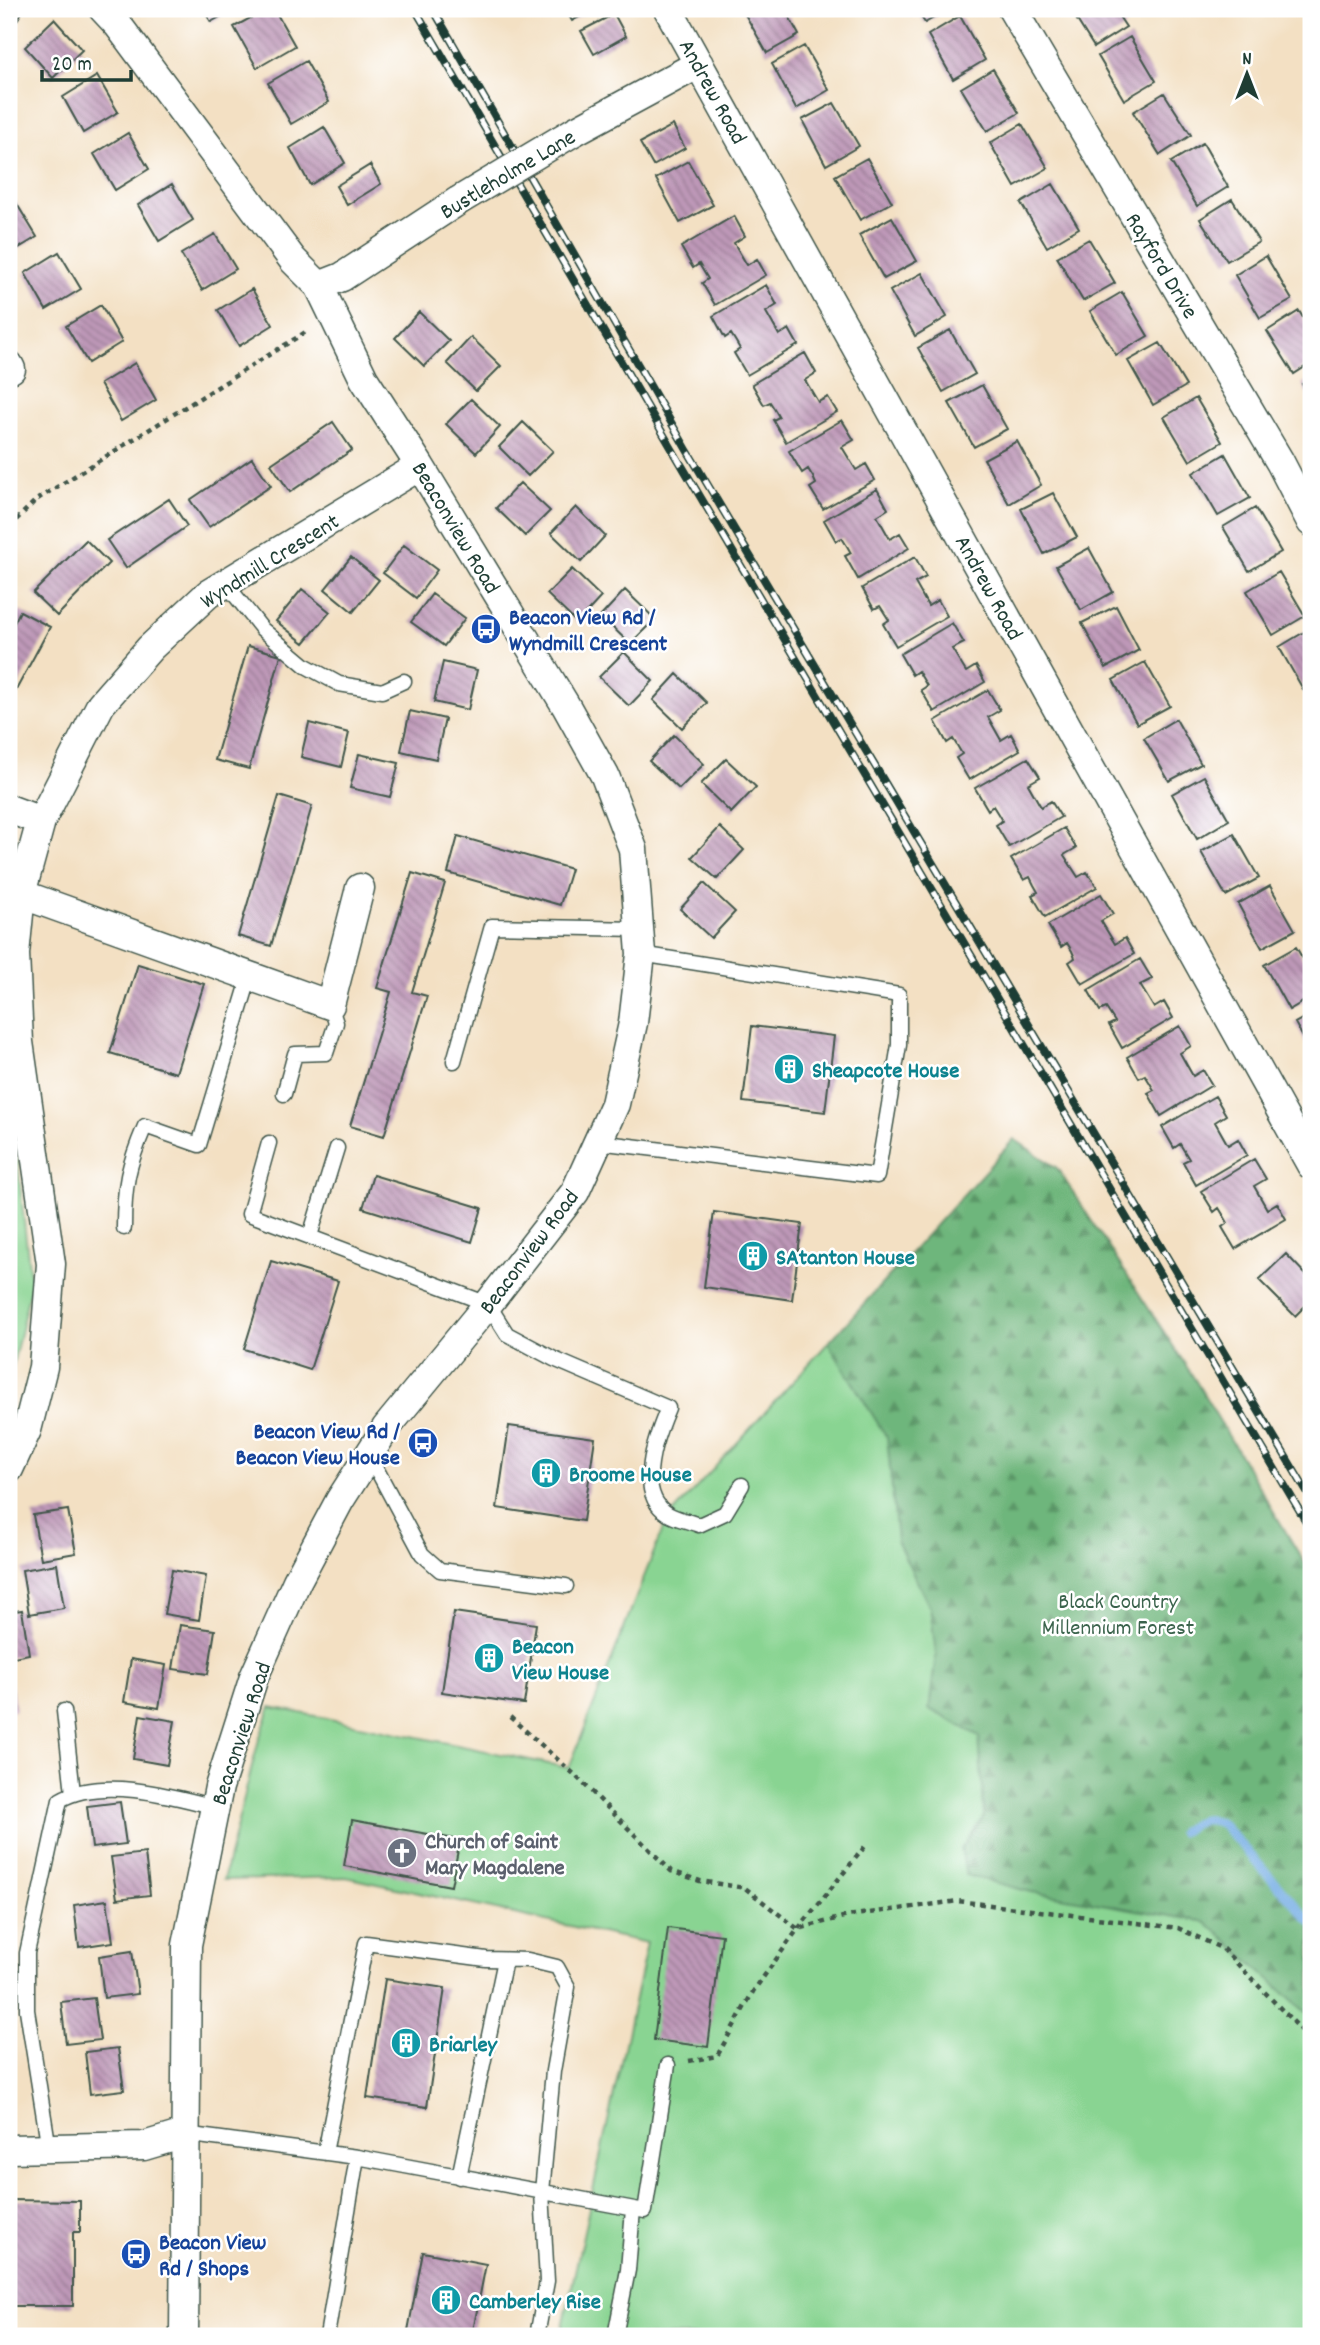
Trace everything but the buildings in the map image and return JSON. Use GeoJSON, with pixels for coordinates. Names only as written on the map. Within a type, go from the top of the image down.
{"type":"FeatureCollection","features":[{"type":"Feature","properties":{"kind":"street","name":"Beaconview Road"},"geometry":{"type":"LineString","coordinates":[[103,9],[118,25],[293,260],[319,286],[364,379],[566,706],[606,776],[633,849],[640,941],[633,1023],[615,1104],[575,1192],[488,1304],[386,1428],[340,1500],[297,1581],[260,1665],[219,1787],[187,1945],[184,2336]]}},
{"type":"Feature","properties":{"kind":"street","name":"Andrew Road"},"geometry":{"type":"LineString","coordinates":[[668,9],[1311,1165]]}},
{"type":"Feature","properties":{"kind":"street","name":"Rayford Drive"},"geometry":{"type":"LineString","coordinates":[[1012,9],[1280,462],[1311,522]]}},
{"type":"Feature","properties":{"kind":"street","name":"Bustleholme Lane"},"geometry":{"type":"LineString","coordinates":[[319,286],[342,277],[458,201],[575,131],[699,64]]}},
{"type":"Feature","properties":{"kind":"street","name":"Wyndmill Crescent"},"geometry":{"type":"LineString","coordinates":[[9,1469],[27,1430],[43,1367],[51,1264],[19,1042],[15,954],[21,894],[41,821],[101,704],[150,648],[208,594],[420,466]]}},
{"type":"Feature","properties":{"kind":"street"},"geometry":{"type":"LineString","coordinates":[[9,809],[41,821]]}},
{"type":"Feature","properties":{"kind":"street"},"geometry":{"type":"LineString","coordinates":[[21,894],[330,1004],[360,888]]}},
{"type":"Feature","properties":{"kind":"street"},"geometry":{"type":"LineString","coordinates":[[9,2149],[144,2146],[184,2134]]}},
{"type":"Feature","properties":{"kind":"lane"},"geometry":{"type":"LineString","coordinates":[[226,584],[262,629],[306,666],[340,684],[382,691],[404,681]]}},
{"type":"Feature","properties":{"kind":"lane"},"geometry":{"type":"LineString","coordinates":[[454,1061],[492,926],[640,941],[899,995],[899,1045],[877,1176],[598,1142]]}},
{"type":"Feature","properties":{"kind":"lane"},"geometry":{"type":"LineString","coordinates":[[124,1228],[124,1195],[129,1163],[145,1126],[199,1145],[250,976]]}},
{"type":"Feature","properties":{"kind":"lane"},"geometry":{"type":"LineString","coordinates":[[284,1094],[295,1054],[326,1053],[336,1024],[330,1004]]}},
{"type":"Feature","properties":{"kind":"lane"},"geometry":{"type":"LineString","coordinates":[[269,1143],[249,1214],[488,1304],[507,1334],[554,1359],[668,1408],[657,1433],[650,1463],[651,1495],[667,1514],[699,1525],[725,1513],[742,1485]]}},
{"type":"Feature","properties":{"kind":"lane"},"geometry":{"type":"LineString","coordinates":[[310,1236],[337,1147]]}},
{"type":"Feature","properties":{"kind":"lane"},"geometry":{"type":"LineString","coordinates":[[369,1455],[422,1554],[440,1570],[566,1586]]}},
{"type":"Feature","properties":{"kind":"lane"},"geometry":{"type":"LineString","coordinates":[[64,1711],[73,1793]]}},
{"type":"Feature","properties":{"kind":"lane"},"geometry":{"type":"LineString","coordinates":[[49,2149],[27,2010],[27,1953],[60,1800],[73,1793],[109,1790],[162,1794],[215,1807]]}},
{"type":"Feature","properties":{"kind":"lane"},"geometry":{"type":"LineString","coordinates":[[326,2153],[366,1943],[505,1960],[528,1960],[558,1967],[568,1987],[553,2071],[542,2192],[547,2281],[537,2336]]}},
{"type":"Feature","properties":{"kind":"lane"},"geometry":{"type":"LineString","coordinates":[[459,2176],[505,1960]]}},
{"type":"Feature","properties":{"kind":"lane"},"geometry":{"type":"LineString","coordinates":[[184,2134],[357,2157],[645,2211],[668,2066]]}},
{"type":"Feature","properties":{"kind":"lane"},"geometry":{"type":"LineString","coordinates":[[327,2336],[357,2157]]}},
{"type":"Feature","properties":{"kind":"lane"},"geometry":{"type":"LineString","coordinates":[[615,2336],[628,2270],[633,2209]]}},
{"type":"Feature","properties":{"kind":"path"},"geometry":{"type":"LineString","coordinates":[[9,527],[36,500],[332,315]]}},
{"type":"Feature","properties":{"kind":"path"},"geometry":{"type":"LineString","coordinates":[[510,1717],[573,1774],[671,1871],[700,1881],[745,1888],[798,1930]]}},
{"type":"Feature","properties":{"kind":"path"},"geometry":{"type":"LineString","coordinates":[[668,2066],[717,2056],[754,1990],[867,1844]]}},
{"type":"Feature","properties":{"kind":"path"},"geometry":{"type":"LineString","coordinates":[[798,1930],[846,1916],[958,1901],[1178,1928],[1223,1949],[1311,2040]]}},
{"type":"Feature","properties":{"kind":"green space"},"geometry":{"type":"Polygon","coordinates":[[[9,1085],[31,1285],[9,1382],[9,1085]]]}},
{"type":"Feature","properties":{"kind":"green space","name":"Black Country Millennium Forest"},"geometry":{"type":"Polygon","coordinates":[[[1014,1139],[1057,1168],[1194,1378],[1311,1574],[1311,2017],[1206,1922],[1031,1892],[966,1875],[961,1849],[984,1816],[979,1736],[929,1709],[936,1654],[930,1608],[897,1541],[887,1438],[828,1343],[1014,1139]]]}},
{"type":"Feature","properties":{"kind":"green space"},"geometry":{"type":"Polygon","coordinates":[[[828,1343],[887,1438],[897,1541],[930,1608],[936,1654],[929,1709],[979,1736],[984,1816],[961,1849],[966,1875],[1031,1892],[1206,1922],[1311,2017],[1311,2336],[561,2336],[647,1943],[346,1877],[223,1880],[259,1739],[271,1707],[569,1768],[666,1521],[828,1343]]]}},
{"type":"Feature","properties":{"kind":"waterway"},"geometry":{"type":"LineString","coordinates":[[1181,1832],[1205,1820],[1222,1824],[1311,1922]]}},
{"type":"Feature","properties":{"kind":"railway"},"geometry":{"type":"LineString","coordinates":[[415,9],[1311,1530]]}},
{"type":"Feature","properties":{"kind":"railway"},"geometry":{"type":"LineString","coordinates":[[433,9],[687,450],[1311,1499]]}},
{"type":"Feature","properties":{"kind":"place","name":"Beacon View Rd / Wyndmill Crescent"},"geometry":{"type":"Point","coordinates":[486,629]}},
{"type":"Feature","properties":{"kind":"place","name":"Sheapcote House"},"geometry":{"type":"Point","coordinates":[789,1069]}},
{"type":"Feature","properties":{"kind":"place","name":"SAtanton House"},"geometry":{"type":"Point","coordinates":[753,1256]}},
{"type":"Feature","properties":{"kind":"place","name":"Beacon View Rd / Beacon View House"},"geometry":{"type":"Point","coordinates":[423,1443]}},
{"type":"Feature","properties":{"kind":"place","name":"Broome House"},"geometry":{"type":"Point","coordinates":[546,1473]}},
{"type":"Feature","properties":{"kind":"place","name":"Beacon View House"},"geometry":{"type":"Point","coordinates":[489,1658]}},
{"type":"Feature","properties":{"kind":"place","name":"Church of Saint Mary Magdalene"},"geometry":{"type":"Point","coordinates":[402,1853]}},
{"type":"Feature","properties":{"kind":"place","name":"Briarley"},"geometry":{"type":"Point","coordinates":[406,2043]}},
{"type":"Feature","properties":{"kind":"place","name":"Beacon View Rd / Shops"},"geometry":{"type":"Point","coordinates":[136,2254]}},
{"type":"Feature","properties":{"kind":"place","name":"Camberley Rise"},"geometry":{"type":"Point","coordinates":[446,2300]}}]}
